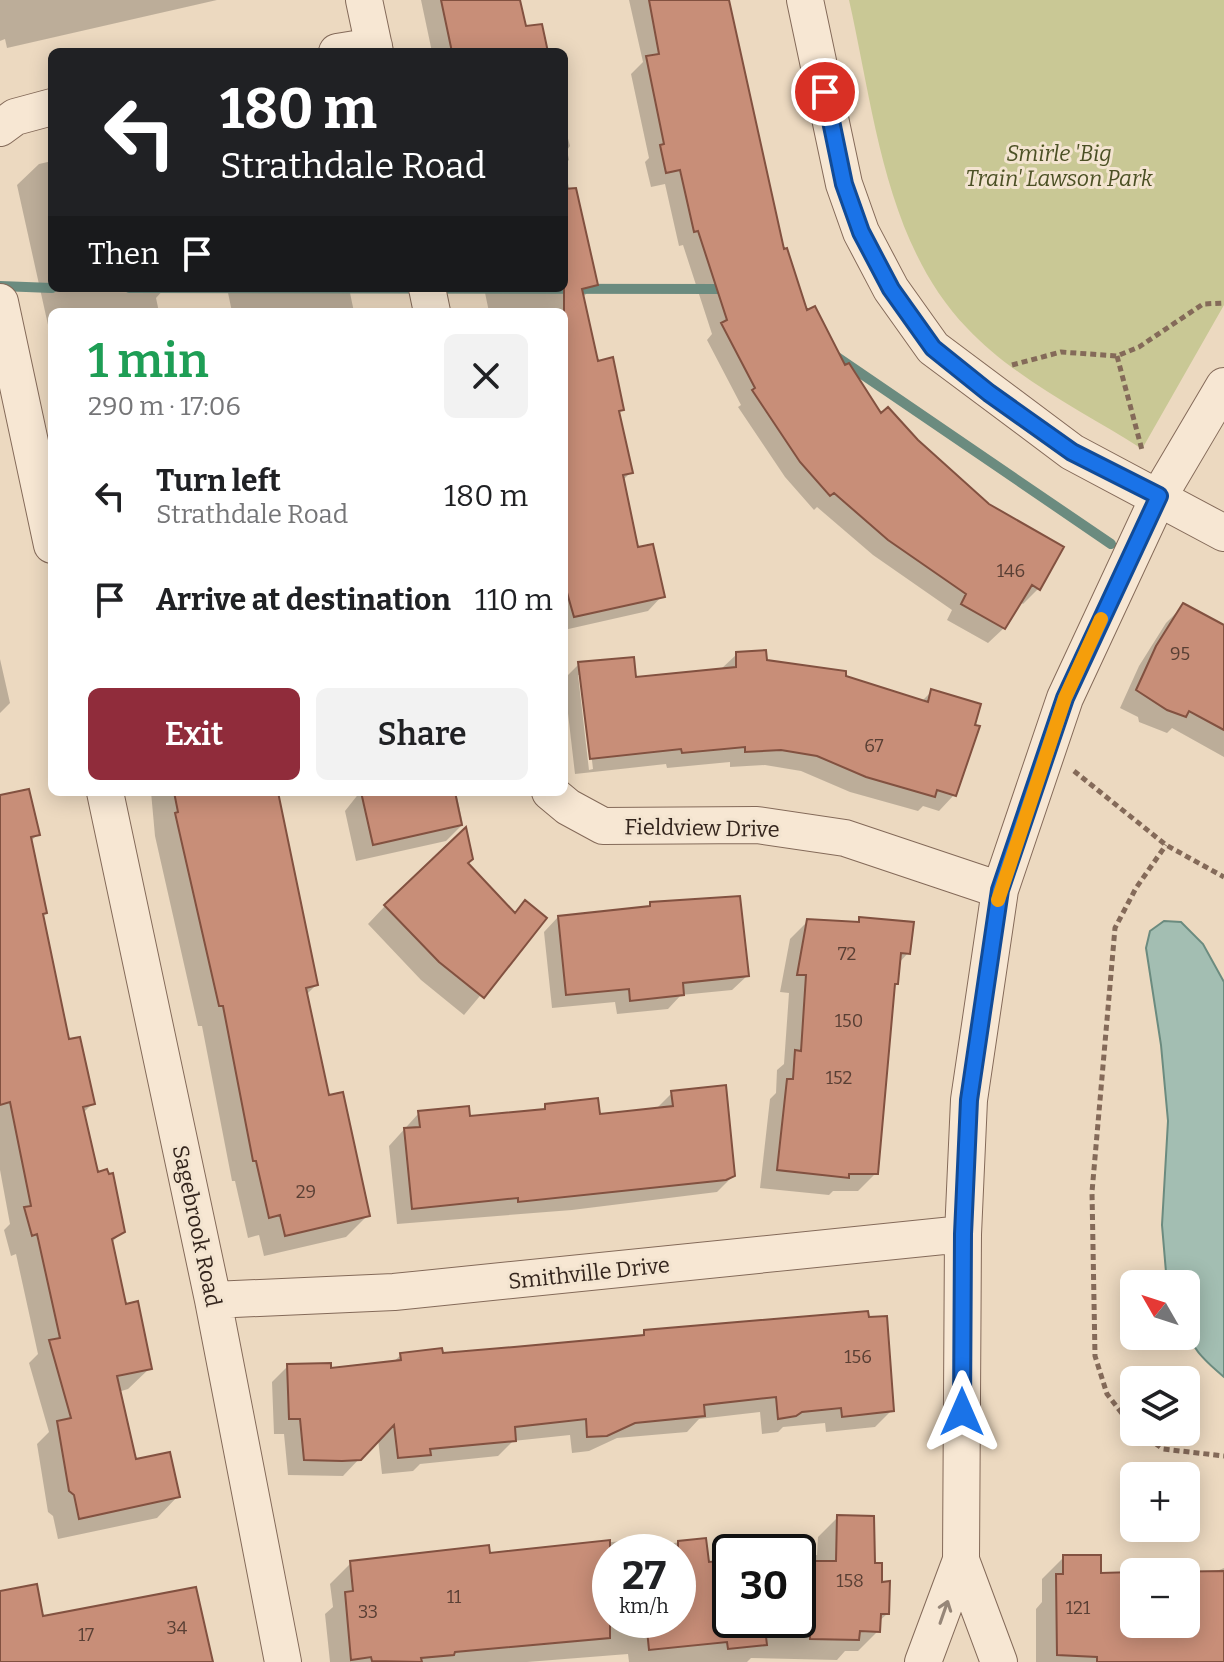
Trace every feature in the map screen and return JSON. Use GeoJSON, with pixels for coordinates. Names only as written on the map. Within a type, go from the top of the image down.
{"type":"FeatureCollection","features":[{"type":"Feature","properties":{"kind":"street"},"geometry":{"type":"LineString","coordinates":[[364,0],[374,48]]}},
{"type":"Feature","properties":{"kind":"street"},"geometry":{"type":"LineString","coordinates":[[805,0],[844,184],[861,232],[891,289],[933,348],[989,393],[1072,452],[1224,533]]}},
{"type":"Feature","properties":{"kind":"street"},"geometry":{"type":"LineString","coordinates":[[0,128],[15,117],[48,108]]}},
{"type":"Feature","properties":{"kind":"street"},"geometry":{"type":"LineString","coordinates":[[0,302],[48,526]]}},
{"type":"Feature","properties":{"kind":"street"},"geometry":{"type":"LineString","coordinates":[[923,1662],[961,1560],[963,1234],[969,1100],[1000,890],[1065,698],[1159,496],[1224,386]]}},
{"type":"Feature","properties":{"kind":"street","name":"Sagebrook Road"},"geometry":{"type":"LineString","coordinates":[[106,796],[213,1300],[283,1662]]}},
{"type":"Feature","properties":{"kind":"street","name":"Fieldview Drive"},"geometry":{"type":"LineString","coordinates":[[555,796],[603,826],[757,825],[845,838],[1000,890]]}},
{"type":"Feature","properties":{"kind":"street","name":"Smithville Drive"},"geometry":{"type":"LineString","coordinates":[[213,1300],[394,1292],[963,1234]]}},
{"type":"Feature","properties":{"kind":"street"},"geometry":{"type":"LineString","coordinates":[[961,1560],[999,1662]]}},
{"type":"Feature","properties":{"kind":"path"},"geometry":{"type":"LineString","coordinates":[[989,393],[1012,365],[1061,352],[1117,356],[1139,347],[1203,304],[1224,303]]}},
{"type":"Feature","properties":{"kind":"path"},"geometry":{"type":"LineString","coordinates":[[1117,356],[1136,434],[1159,496]]}},
{"type":"Feature","properties":{"kind":"path"},"geometry":{"type":"LineString","coordinates":[[1043,761],[1078,772],[1166,845],[1224,877]]}},
{"type":"Feature","properties":{"kind":"path"},"geometry":{"type":"LineString","coordinates":[[1120,1410],[1107,1394],[1095,1356],[1092,1192],[1115,928],[1136,888],[1166,845]]}},
{"type":"Feature","properties":{"kind":"path"},"geometry":{"type":"LineString","coordinates":[[1159,1446],[1224,1456]]}},
{"type":"Feature","properties":{"kind":"green space","name":"Smirle 'Big Train' Lawson Park"},"geometry":{"type":"Polygon","coordinates":[[[849,0],[1224,0],[1224,305],[1142,449],[1006,363],[967,328],[939,294],[917,256],[900,216],[876,130],[849,0]]]}},
{"type":"Feature","properties":{"kind":"shaded area"},"geometry":{"type":"Polygon","coordinates":[[[1164,921],[1181,922],[1203,944],[1224,982],[1224,1377],[1197,1350],[1200,1350],[1200,1270],[1166,1270],[1162,1225],[1168,1121],[1161,1045],[1146,948],[1150,931],[1164,921]]]}},
{"type":"Feature","properties":{"kind":"building"},"geometry":{"type":"Polygon","coordinates":[[[441,0],[520,0],[526,26],[542,24],[547,48],[451,48],[441,0]]]}},
{"type":"Feature","properties":{"kind":"building"},"geometry":{"type":"Polygon","coordinates":[[[649,0],[729,0],[784,249],[787,248],[807,310],[815,306],[845,365],[849,363],[881,413],[888,407],[918,440],[989,504],[1064,547],[1040,590],[1032,585],[1005,629],[961,604],[966,594],[888,540],[834,493],[830,496],[800,462],[752,390],[755,388],[721,323],[727,320],[698,231],[694,232],[680,170],[666,173],[660,145],[664,144],[646,56],[659,54],[649,0]]]}},
{"type":"Feature","properties":{"kind":"building"},"geometry":{"type":"Polygon","coordinates":[[[576,188],[598,285],[582,289],[598,361],[613,357],[624,410],[619,411],[633,473],[623,475],[638,547],[653,544],[665,597],[574,617],[568,596],[568,308],[564,308],[564,292],[568,292],[568,189],[576,188]]]}},
{"type":"Feature","properties":{"kind":"building"},"geometry":{"type":"Polygon","coordinates":[[[1183,603],[1224,625],[1224,730],[1189,711],[1186,717],[1167,710],[1136,690],[1156,646],[1183,603]]]}},
{"type":"Feature","properties":{"kind":"building"},"geometry":{"type":"Polygon","coordinates":[[[766,650],[767,660],[846,671],[846,676],[928,702],[931,689],[981,704],[975,725],[980,726],[956,796],[937,790],[935,797],[866,777],[817,756],[781,750],[745,752],[745,747],[682,753],[681,749],[590,759],[578,662],[634,657],[636,677],[736,667],[736,652],[766,650]]]}},
{"type":"Feature","properties":{"kind":"building"},"geometry":{"type":"Polygon","coordinates":[[[29,789],[40,835],[31,837],[47,913],[43,914],[69,1039],[80,1037],[95,1104],[83,1107],[98,1172],[107,1169],[109,1174],[113,1173],[125,1232],[112,1239],[126,1304],[138,1301],[152,1369],[117,1376],[136,1459],[170,1452],[180,1497],[79,1519],[74,1495],[69,1491],[57,1421],[71,1418],[49,1340],[60,1338],[37,1234],[32,1236],[24,1207],[31,1206],[10,1102],[0,1105],[0,795],[29,789]]]}},
{"type":"Feature","properties":{"kind":"building"},"geometry":{"type":"Polygon","coordinates":[[[175,796],[279,796],[318,985],[306,988],[329,1095],[343,1092],[370,1216],[285,1236],[280,1215],[269,1218],[256,1161],[253,1161],[223,1006],[219,1006],[175,813],[178,812],[175,796]]]}},
{"type":"Feature","properties":{"kind":"building"},"geometry":{"type":"Polygon","coordinates":[[[362,796],[456,796],[462,825],[373,845],[362,796]]]}},
{"type":"Feature","properties":{"kind":"building"},"geometry":{"type":"Polygon","coordinates":[[[466,827],[473,859],[468,863],[515,913],[525,900],[547,918],[484,998],[439,962],[384,905],[466,827]]]}},
{"type":"Feature","properties":{"kind":"building"},"geometry":{"type":"Polygon","coordinates":[[[740,896],[749,976],[683,983],[684,995],[630,1001],[629,989],[566,995],[558,916],[650,906],[650,902],[740,896]]]}},
{"type":"Feature","properties":{"kind":"building"},"geometry":{"type":"Polygon","coordinates":[[[859,917],[914,922],[910,954],[901,953],[898,984],[895,984],[878,1174],[849,1174],[849,1178],[777,1170],[787,1079],[793,1079],[795,1050],[801,1051],[806,975],[797,975],[807,919],[859,922],[859,917]]]}},
{"type":"Feature","properties":{"kind":"building"},"geometry":{"type":"Polygon","coordinates":[[[726,1085],[735,1176],[726,1180],[518,1202],[518,1198],[412,1209],[404,1128],[420,1127],[418,1111],[469,1106],[470,1116],[545,1109],[545,1104],[598,1098],[600,1114],[673,1106],[671,1091],[726,1085]]]}},
{"type":"Feature","properties":{"kind":"building"},"geometry":{"type":"Polygon","coordinates":[[[868,1311],[869,1317],[887,1316],[894,1411],[842,1417],[841,1408],[802,1412],[778,1419],[776,1397],[704,1405],[705,1416],[635,1423],[607,1436],[587,1437],[586,1419],[515,1427],[516,1441],[430,1449],[431,1455],[398,1458],[394,1425],[361,1460],[342,1461],[304,1460],[300,1419],[289,1419],[287,1364],[331,1363],[331,1368],[401,1360],[400,1353],[442,1348],[443,1353],[514,1347],[644,1335],[644,1330],[868,1311]]]}},
{"type":"Feature","properties":{"kind":"building"},"geometry":{"type":"Polygon","coordinates":[[[837,1515],[874,1516],[875,1563],[882,1563],[882,1582],[890,1581],[889,1614],[881,1614],[880,1632],[860,1631],[859,1640],[810,1639],[816,1638],[816,1561],[836,1561],[837,1515]]]}},
{"type":"Feature","properties":{"kind":"building"},"geometry":{"type":"Polygon","coordinates":[[[706,1538],[709,1562],[712,1562],[712,1638],[766,1638],[767,1645],[728,1649],[727,1642],[649,1650],[648,1638],[696,1638],[696,1539],[706,1538]]]}},
{"type":"Feature","properties":{"kind":"building"},"geometry":{"type":"Polygon","coordinates":[[[592,1542],[592,1638],[610,1638],[455,1652],[454,1655],[421,1658],[422,1662],[372,1661],[371,1657],[351,1660],[345,1592],[353,1591],[350,1561],[489,1545],[490,1553],[592,1542]]]}},
{"type":"Feature","properties":{"kind":"building"},"geometry":{"type":"Polygon","coordinates":[[[1063,1555],[1101,1555],[1101,1573],[1120,1572],[1120,1638],[1200,1638],[1200,1571],[1224,1571],[1224,1662],[1097,1662],[1097,1657],[1057,1655],[1056,1574],[1063,1574],[1063,1555]]]}},
{"type":"Feature","properties":{"kind":"building"},"geometry":{"type":"Polygon","coordinates":[[[37,1584],[43,1616],[196,1587],[213,1662],[0,1662],[0,1591],[37,1584]]]}},
{"type":"Feature","properties":{"kind":"waterway"},"geometry":{"type":"LineString","coordinates":[[0,286],[48,288]]}},
{"type":"Feature","properties":{"kind":"waterway"},"geometry":{"type":"LineString","coordinates":[[568,289],[727,289]]}},
{"type":"Feature","properties":{"kind":"waterway"},"geometry":{"type":"LineString","coordinates":[[831,353],[1111,544]]}},
{"type":"Feature","properties":{"kind":"slow traffic"},"geometry":{"type":"LineString","coordinates":[[998,900],[1065,698],[1101,619]]}},
{"type":"Feature","properties":{"kind":"route"},"geometry":{"type":"LineString","coordinates":[[825,92],[844,184],[861,232],[891,289],[933,348],[989,393],[1072,452],[1159,496],[1065,698],[1000,890],[969,1100],[963,1234],[962,1412]]}}]}
